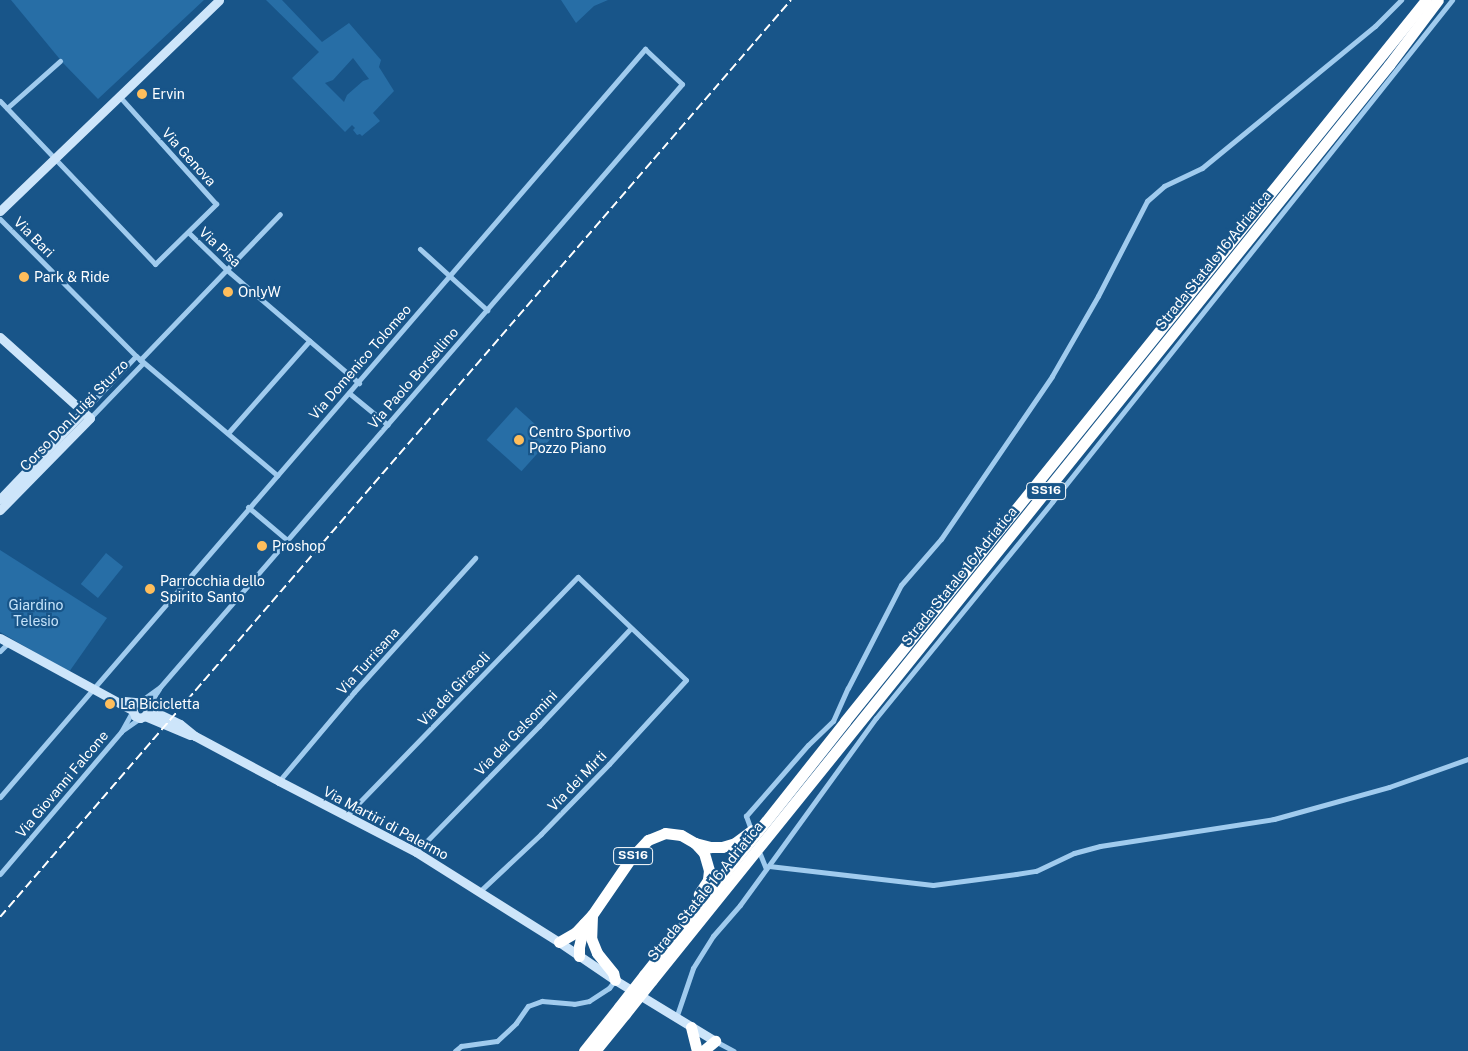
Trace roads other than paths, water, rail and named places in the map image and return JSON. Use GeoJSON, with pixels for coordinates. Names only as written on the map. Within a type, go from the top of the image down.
{"type":"FeatureCollection","features":[{"type":"Feature","properties":{"kind":"highway","name":"Strada Statale 16 Adriatica"},"geometry":{"type":"LineString","coordinates":[[648,977],[656,958],[1426,0]]}},
{"type":"Feature","properties":{"kind":"highway","name":"Strada Statale 16 Adriatica"},"geometry":{"type":"LineString","coordinates":[[595,1051],[648,977],[1389,65],[1438,0]]}},
{"type":"Feature","properties":{"kind":"highway","name":"SS16"},"geometry":{"type":"LineString","coordinates":[[559,942],[584,924],[592,915],[631,858],[648,840],[665,833],[681,836],[695,843],[722,847],[735,843],[776,808]]}},
{"type":"Feature","properties":{"kind":"highway","name":"SS16"},"geometry":{"type":"LineString","coordinates":[[656,958],[663,942],[708,880],[708,862],[704,853],[695,843]]}},
{"type":"Feature","properties":{"kind":"highway","name":"SS16"},"geometry":{"type":"LineString","coordinates":[[579,956],[590,938],[592,915]]}},
{"type":"Feature","properties":{"kind":"highway"},"geometry":{"type":"LineString","coordinates":[[579,956],[584,924]]}},
{"type":"Feature","properties":{"kind":"highway"},"geometry":{"type":"LineString","coordinates":[[590,938],[598,953],[613,973],[615,980]]}},
{"type":"Feature","properties":{"kind":"highway","name":"Strada Statale 16 Adriatica"},"geometry":{"type":"LineString","coordinates":[[584,1051],[622,1011]]}},
{"type":"Feature","properties":{"kind":"highway"},"geometry":{"type":"LineString","coordinates":[[691,1027],[697,1051]]}},
{"type":"Feature","properties":{"kind":"highway"},"geometry":{"type":"LineString","coordinates":[[704,1051],[714,1046]]}},
{"type":"Feature","properties":{"kind":"street"},"geometry":{"type":"LineString","coordinates":[[0,211],[219,0]]}},
{"type":"Feature","properties":{"kind":"street"},"geometry":{"type":"LineString","coordinates":[[750,827],[746,816],[808,745],[833,721],[901,586],[941,539],[1052,376],[1098,296],[1147,201],[1164,186],[1202,168],[1375,26],[1401,0]]}},
{"type":"Feature","properties":{"kind":"street"},"geometry":{"type":"LineString","coordinates":[[676,1018],[693,968],[713,936],[768,868],[876,718],[1028,532],[1313,172],[1434,26],[1452,0]]}},
{"type":"Feature","properties":{"kind":"street","name":"Via Paolo Borsellino"},"geometry":{"type":"LineString","coordinates":[[140,710],[682,84],[645,49]]}},
{"type":"Feature","properties":{"kind":"street","name":"Via Domenico Tolomeo"},"geometry":{"type":"LineString","coordinates":[[0,797],[248,507],[359,382],[645,49]]}},
{"type":"Feature","properties":{"kind":"street"},"geometry":{"type":"LineString","coordinates":[[7,108],[60,62]]}},
{"type":"Feature","properties":{"kind":"street","name":"Via Genova"},"geometry":{"type":"LineString","coordinates":[[119,96],[216,204],[188,233]]}},
{"type":"Feature","properties":{"kind":"street"},"geometry":{"type":"LineString","coordinates":[[0,100],[56,156]]}},
{"type":"Feature","properties":{"kind":"street","name":"Via Pisa"},"geometry":{"type":"LineString","coordinates":[[56,156],[155,264],[188,233],[227,270],[359,382]]}},
{"type":"Feature","properties":{"kind":"street","name":"Corso Don Luigi Sturzo"},"geometry":{"type":"LineString","coordinates":[[0,499],[86,415],[280,214]]}},
{"type":"Feature","properties":{"kind":"street","name":"Via Bari"},"geometry":{"type":"LineString","coordinates":[[0,219],[140,360],[277,475]]}},
{"type":"Feature","properties":{"kind":"street"},"geometry":{"type":"LineString","coordinates":[[420,249],[487,310]]}},
{"type":"Feature","properties":{"kind":"street"},"geometry":{"type":"LineString","coordinates":[[0,337],[86,415]]}},
{"type":"Feature","properties":{"kind":"street"},"geometry":{"type":"LineString","coordinates":[[228,433],[309,341]]}},
{"type":"Feature","properties":{"kind":"street","name":"Corso Don Luigi Sturzo"},"geometry":{"type":"LineString","coordinates":[[0,510],[86,415],[140,360]]}},
{"type":"Feature","properties":{"kind":"street"},"geometry":{"type":"LineString","coordinates":[[349,393],[388,425]]}},
{"type":"Feature","properties":{"kind":"street"},"geometry":{"type":"LineString","coordinates":[[248,507],[287,540]]}},
{"type":"Feature","properties":{"kind":"street","name":"Via Turrisana"},"geometry":{"type":"LineString","coordinates":[[279,781],[354,692],[476,558]]}},
{"type":"Feature","properties":{"kind":"street","name":"Via dei Girasoli"},"geometry":{"type":"LineString","coordinates":[[346,816],[578,577],[631,628]]}},
{"type":"Feature","properties":{"kind":"street","name":"Via dei Mirti"},"geometry":{"type":"LineString","coordinates":[[479,892],[596,778],[686,680],[631,628]]}},
{"type":"Feature","properties":{"kind":"street","name":"Via dei Gelsomini"},"geometry":{"type":"LineString","coordinates":[[416,852],[631,628]]}},
{"type":"Feature","properties":{"kind":"street"},"geometry":{"type":"LineString","coordinates":[[0,651],[4,641]]}},
{"type":"Feature","properties":{"kind":"street","name":"Via Martiri di Palermo"},"geometry":{"type":"LineString","coordinates":[[4,641],[92,688],[140,710],[175,730],[195,736],[416,852],[579,956]]}},
{"type":"Feature","properties":{"kind":"street","name":"Via Paolo Borsellino"},"geometry":{"type":"LineString","coordinates":[[140,710],[160,686]]}},
{"type":"Feature","properties":{"kind":"street","name":"Via Giovanni Falcone"},"geometry":{"type":"LineString","coordinates":[[0,874],[140,710]]}},
{"type":"Feature","properties":{"kind":"street","name":"Via Giovanni Falcone"},"geometry":{"type":"LineString","coordinates":[[121,732],[140,710]]}},
{"type":"Feature","properties":{"kind":"street"},"geometry":{"type":"LineString","coordinates":[[768,868],[933,885],[1036,871],[1074,853],[1100,846],[1274,819],[1389,787],[1468,759]]}},
{"type":"Feature","properties":{"kind":"street"},"geometry":{"type":"LineString","coordinates":[[760,854],[768,868]]}},
{"type":"Feature","properties":{"kind":"street"},"geometry":{"type":"LineString","coordinates":[[579,956],[691,1027],[714,1046],[734,1051]]}},
{"type":"Feature","properties":{"kind":"street"},"geometry":{"type":"LineString","coordinates":[[455,1051],[461,1046],[497,1041],[516,1023],[528,1006],[542,1001],[574,1004],[589,1001],[609,988],[615,980]]}},
{"type":"Feature","properties":{"kind":"railway"},"geometry":{"type":"LineString","coordinates":[[0,917],[791,0]]}},
{"type":"Feature","properties":{"kind":"place","name":"Ervin"},"geometry":{"type":"Point","coordinates":[142,94]}},
{"type":"Feature","properties":{"kind":"place","name":"Park & Ride"},"geometry":{"type":"Point","coordinates":[24,277]}},
{"type":"Feature","properties":{"kind":"place","name":"OnlyW"},"geometry":{"type":"Point","coordinates":[228,292]}},
{"type":"Feature","properties":{"kind":"place","name":"Centro Sportivo Pozzo Piano"},"geometry":{"type":"Point","coordinates":[519,440]}},
{"type":"Feature","properties":{"kind":"place","name":"Proshop"},"geometry":{"type":"Point","coordinates":[262,546]}},
{"type":"Feature","properties":{"kind":"place","name":"Parrocchia dello Spirito Santo"},"geometry":{"type":"Point","coordinates":[150,589]}},
{"type":"Feature","properties":{"kind":"place","name":"La Bicicletta"},"geometry":{"type":"Point","coordinates":[110,704]}},
{"type":"Feature","properties":{"kind":"park label","name":"Giardino Telesio"},"geometry":{"type":"Point","coordinates":[36,614]}}]}
